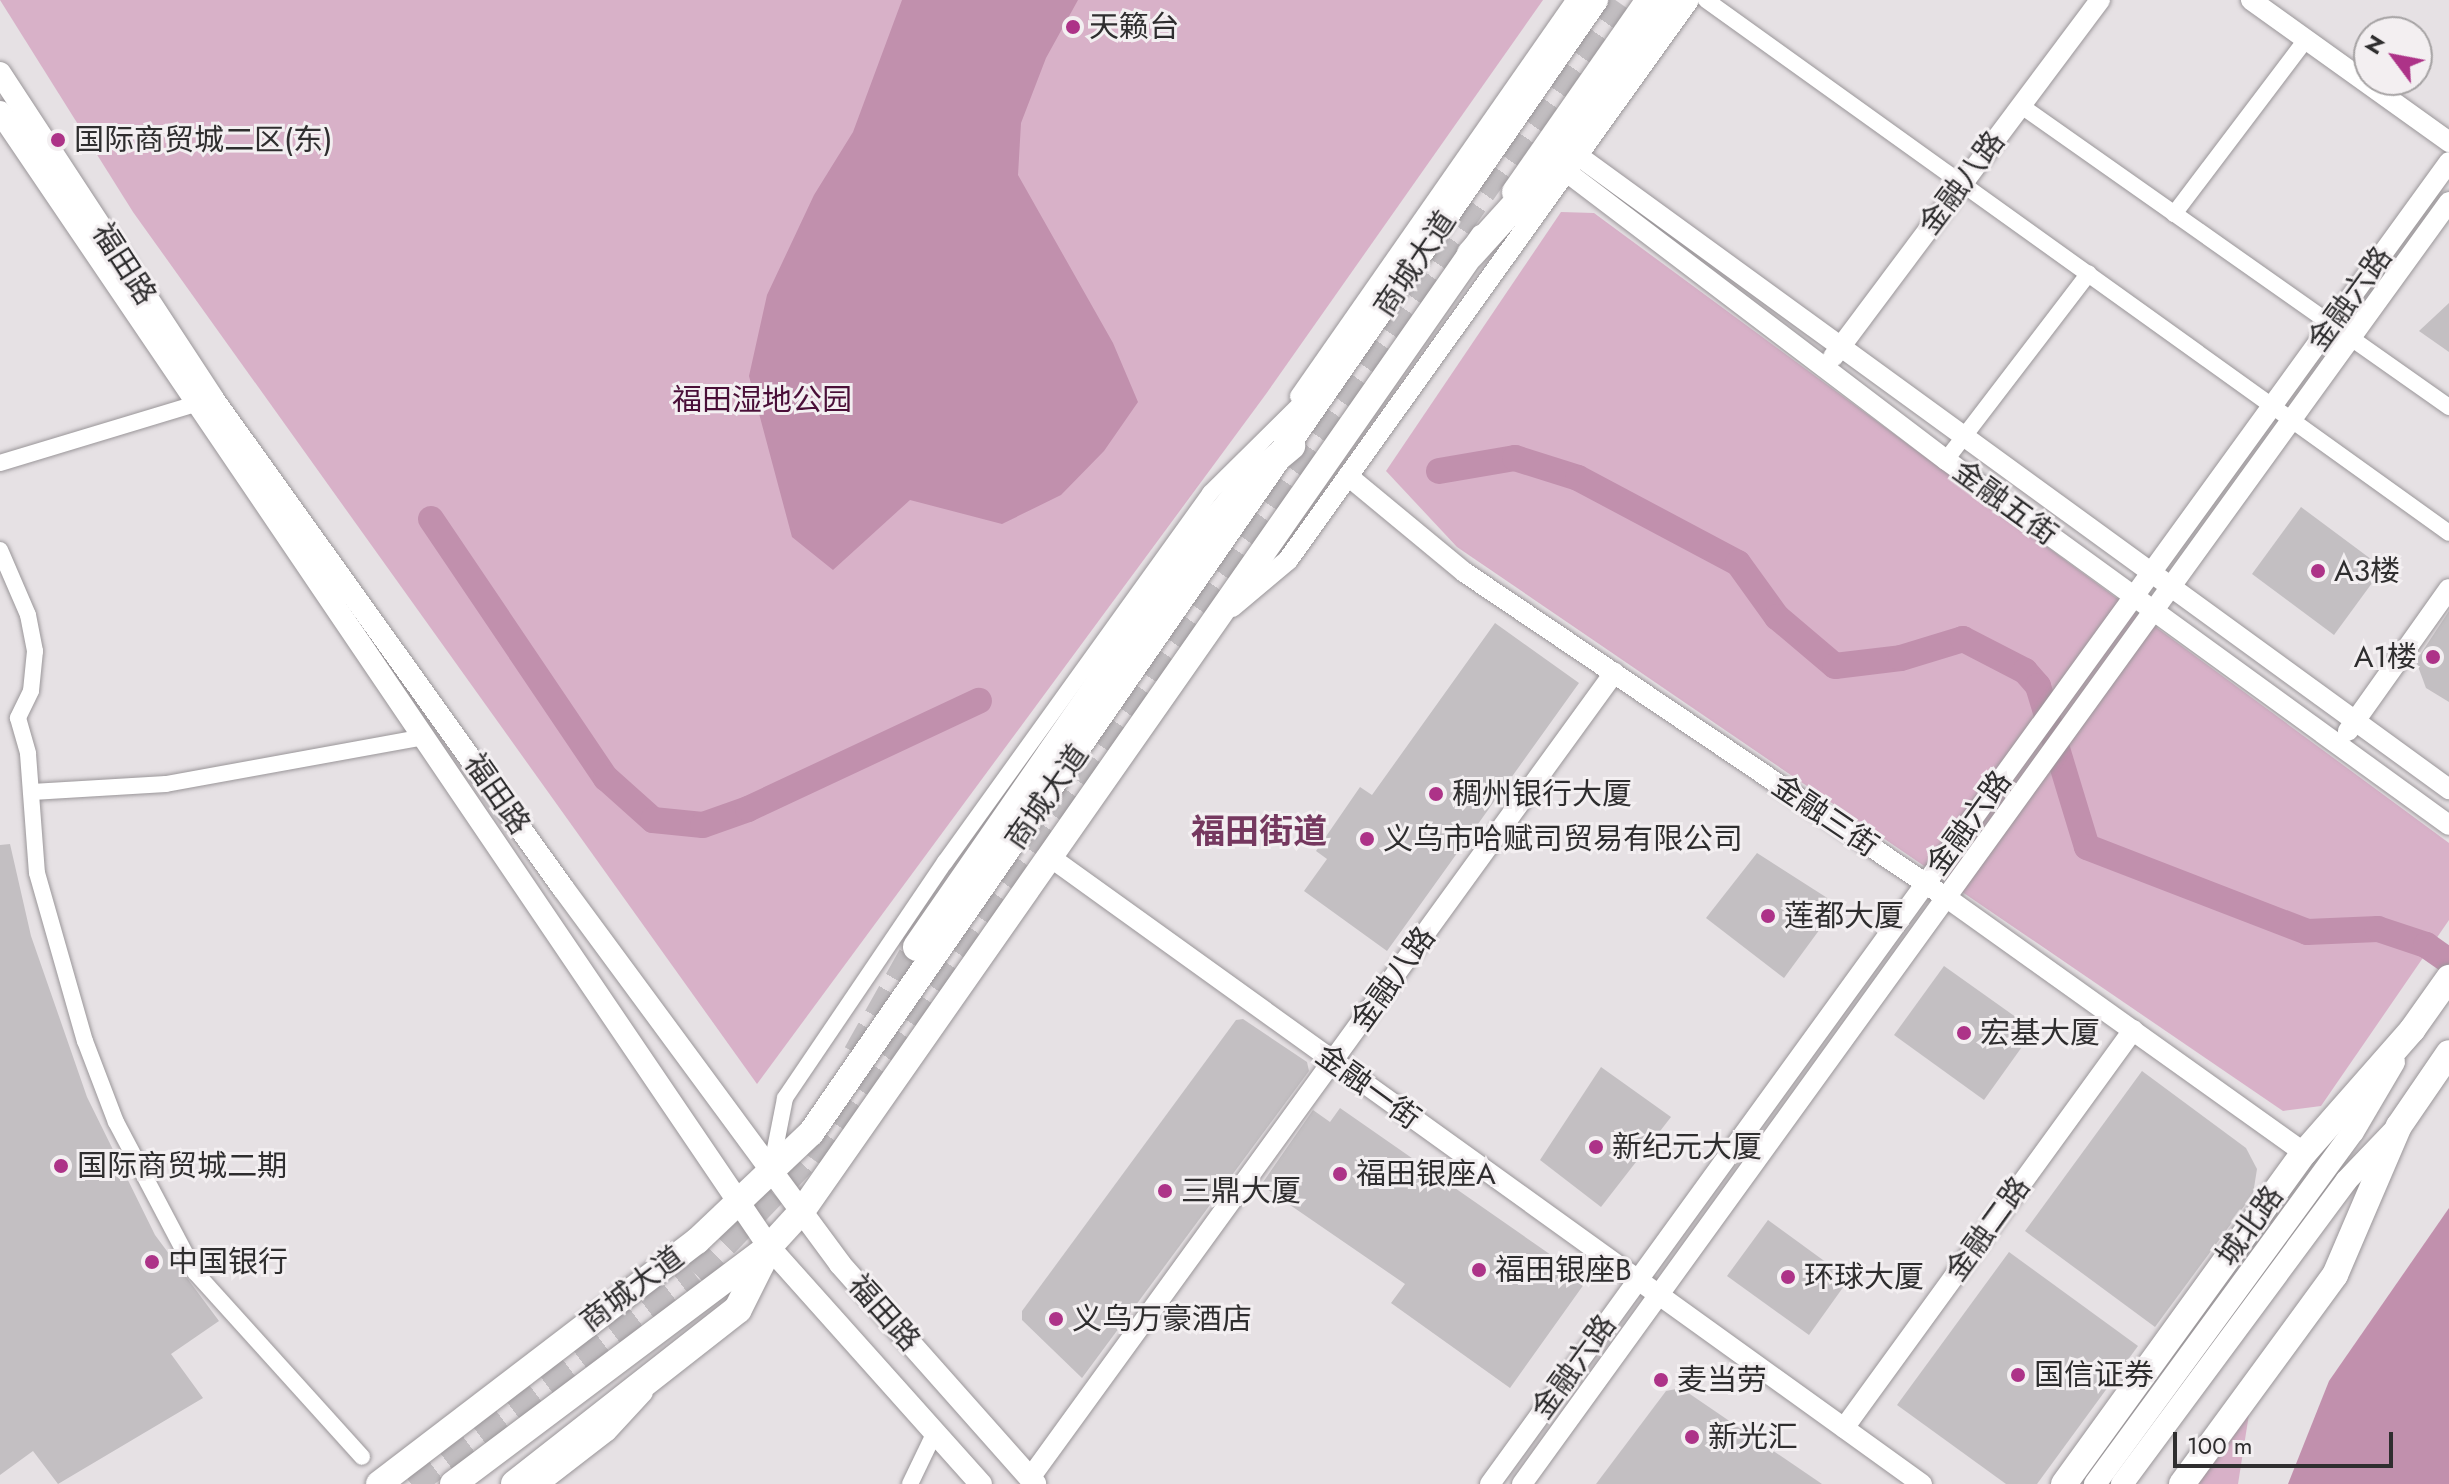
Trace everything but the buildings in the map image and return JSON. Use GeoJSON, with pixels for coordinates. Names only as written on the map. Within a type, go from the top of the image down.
{"type":"FeatureCollection","features":[{"type":"Feature","properties":{"kind":"highway"},"geometry":{"type":"LineString","coordinates":[[1471,254],[1550,167],[1673,0]]}},
{"type":"Feature","properties":{"kind":"highway"},"geometry":{"type":"LineString","coordinates":[[917,947],[1193,548],[1249,481],[1291,446]]}},
{"type":"Feature","properties":{"kind":"highway"},"geometry":{"type":"LineString","coordinates":[[515,1484],[738,1309],[769,1247]]}},
{"type":"Feature","properties":{"kind":"main road","name":"商城大道"},"geometry":{"type":"LineString","coordinates":[[383,1481],[697,1241],[811,1133],[1291,446],[1595,0]]}},
{"type":"Feature","properties":{"kind":"main road","name":"商城大道"},"geometry":{"type":"LineString","coordinates":[[453,1484],[769,1247],[802,1211],[1649,0]]}},
{"type":"Feature","properties":{"kind":"main road","name":"福田路"},"geometry":{"type":"LineString","coordinates":[[0,73],[205,401],[424,737],[737,1201],[769,1247],[981,1484]]}},
{"type":"Feature","properties":{"kind":"main road","name":"福田路"},"geometry":{"type":"LineString","coordinates":[[0,112],[205,401],[840,1264],[1032,1481]]}},
{"type":"Feature","properties":{"kind":"main road","name":"城北路"},"geometry":{"type":"LineString","coordinates":[[2064,1484],[2304,1153],[2419,1021],[2449,978]]}},
{"type":"Feature","properties":{"kind":"main road"},"geometry":{"type":"LineString","coordinates":[[2095,1484],[2353,1132],[2419,1021]]}},
{"type":"Feature","properties":{"kind":"main road"},"geometry":{"type":"LineString","coordinates":[[2122,1484],[2346,1181],[2399,1126],[2449,1053]]}},
{"type":"Feature","properties":{"kind":"main road"},"geometry":{"type":"LineString","coordinates":[[2182,1484],[2335,1275],[2399,1126]]}},
{"type":"Feature","properties":{"kind":"street"},"geometry":{"type":"LineString","coordinates":[[771,1169],[785,1098],[945,862],[1185,525],[1288,410],[1574,0]]}},
{"type":"Feature","properties":{"kind":"street"},"geometry":{"type":"LineString","coordinates":[[1216,619],[1288,560],[1574,165],[1689,0]]}},
{"type":"Feature","properties":{"kind":"street"},"geometry":{"type":"LineString","coordinates":[[1706,0],[2449,533]]}},
{"type":"Feature","properties":{"kind":"street","name":"金融八路"},"geometry":{"type":"LineString","coordinates":[[1827,367],[2100,0]]}},
{"type":"Feature","properties":{"kind":"street"},"geometry":{"type":"LineString","coordinates":[[2251,0],[2304,42],[2449,142]]}},
{"type":"Feature","properties":{"kind":"street"},"geometry":{"type":"LineString","coordinates":[[2174,214],[2304,42]]}},
{"type":"Feature","properties":{"kind":"street"},"geometry":{"type":"LineString","coordinates":[[2020,105],[2449,407]]}},
{"type":"Feature","properties":{"kind":"street","name":"金融六路"},"geometry":{"type":"LineString","coordinates":[[1490,1484],[2449,162]]}},
{"type":"Feature","properties":{"kind":"street","name":"金融五街"},"geometry":{"type":"LineString","coordinates":[[1574,165],[1839,348],[2449,789]]}},
{"type":"Feature","properties":{"kind":"street","name":"金融五街"},"geometry":{"type":"LineString","coordinates":[[1574,165],[1946,460],[2449,825]]}},
{"type":"Feature","properties":{"kind":"street","name":"金融六路"},"geometry":{"type":"LineString","coordinates":[[1522,1484],[2449,202]]}},
{"type":"Feature","properties":{"kind":"street"},"geometry":{"type":"LineString","coordinates":[[1946,460],[2089,273]]}},
{"type":"Feature","properties":{"kind":"street"},"geometry":{"type":"LineString","coordinates":[[1288,410],[1350,360]]}},
{"type":"Feature","properties":{"kind":"street"},"geometry":{"type":"LineString","coordinates":[[0,463],[205,401]]}},
{"type":"Feature","properties":{"kind":"street","name":"金融三街"},"geometry":{"type":"LineString","coordinates":[[1348,476],[1464,572],[1947,898],[2304,1153]]}},
{"type":"Feature","properties":{"kind":"street"},"geometry":{"type":"LineString","coordinates":[[0,550],[28,615],[35,651],[31,691],[18,718],[32,792],[37,873],[80,1026],[116,1122],[195,1272],[362,1457]]}},
{"type":"Feature","properties":{"kind":"street"},"geometry":{"type":"LineString","coordinates":[[2339,744],[2449,589]]}},
{"type":"Feature","properties":{"kind":"street","name":"金融八路"},"geometry":{"type":"LineString","coordinates":[[1032,1481],[1614,673]]}},
{"type":"Feature","properties":{"kind":"street"},"geometry":{"type":"LineString","coordinates":[[0,725],[18,718]]}},
{"type":"Feature","properties":{"kind":"street"},"geometry":{"type":"LineString","coordinates":[[32,792],[166,784],[424,737]]}},
{"type":"Feature","properties":{"kind":"street","name":"金融一街"},"geometry":{"type":"LineString","coordinates":[[1050,857],[1922,1484]]}},
{"type":"Feature","properties":{"kind":"street","name":"金融二路"},"geometry":{"type":"LineString","coordinates":[[1844,1428],[2133,1030]]}},
{"type":"Feature","properties":{"kind":"street"},"geometry":{"type":"LineString","coordinates":[[542,1484],[632,1411],[664,1365]]}},
{"type":"Feature","properties":{"kind":"street"},"geometry":{"type":"LineString","coordinates":[[910,1484],[935,1432]]}},
{"type":"Feature","properties":{"kind":"street"},"geometry":{"type":"LineString","coordinates":[[361,1484],[383,1481]]}},
{"type":"Feature","properties":{"kind":"green space","name":"福田湿地公园"},"geometry":{"type":"Polygon","coordinates":[[[0,0],[1543,0],[1266,394],[757,1084],[133,212],[0,0]]]}},
{"type":"Feature","properties":{"kind":"green space"},"geometry":{"type":"Polygon","coordinates":[[[1561,212],[1594,213],[2449,843],[2449,920],[2321,1106],[2283,1111],[1457,547],[1386,471],[1561,212]]]}},
{"type":"Feature","properties":{"kind":"green space"},"geometry":{"type":"Polygon","coordinates":[[[2255,1376],[2238,1484],[2172,1484],[2255,1376]]]}},
{"type":"Feature","properties":{"kind":"shaded area"},"geometry":{"type":"Polygon","coordinates":[[[902,0],[1078,0],[1046,58],[1021,123],[1018,175],[1113,343],[1138,402],[1104,451],[1061,495],[1002,524],[910,500],[833,570],[792,537],[749,376],[767,295],[814,195],[853,132],[902,0]]]}},
{"type":"Feature","properties":{"kind":"shaded area"},"geometry":{"type":"Polygon","coordinates":[[[2449,1208],[2449,1484],[2288,1484],[2329,1381],[2449,1208]]]}},
{"type":"Feature","properties":{"kind":"waterway"},"geometry":{"type":"LineString","coordinates":[[1439,471],[1515,458],[1578,478],[1738,563],[1777,617],[1835,666],[1901,658],[1963,639],[2025,671],[2038,686],[2087,847],[2307,932],[2378,929],[2426,945],[2449,961]]}},
{"type":"Feature","properties":{"kind":"waterway"},"geometry":{"type":"LineString","coordinates":[[431,519],[606,778],[653,820],[703,825],[748,809],[979,701]]}},
{"type":"Feature","properties":{"kind":"tunnel"},"geometry":{"type":"LineString","coordinates":[[411,1484],[695,1274],[808,1156],[1616,0]]}},
{"type":"Feature","properties":{"kind":"tunnel"},"geometry":{"type":"LineString","coordinates":[[857,1054],[917,947]]}},
{"type":"Feature","properties":{"kind":"place","name":"天籁台"},"geometry":{"type":"Point","coordinates":[1073,27]}},
{"type":"Feature","properties":{"kind":"place","name":"国际商贸城二区(东)"},"geometry":{"type":"Point","coordinates":[58,140]}},
{"type":"Feature","properties":{"kind":"place","name":"A3楼"},"geometry":{"type":"Point","coordinates":[2318,571]}},
{"type":"Feature","properties":{"kind":"place","name":"A1楼"},"geometry":{"type":"Point","coordinates":[2433,657]}},
{"type":"Feature","properties":{"kind":"place","name":"稠州银行大厦"},"geometry":{"type":"Point","coordinates":[1436,794]}},
{"type":"Feature","properties":{"kind":"place","name":"义乌市哈赋司贸易有限公司"},"geometry":{"type":"Point","coordinates":[1367,839]}},
{"type":"Feature","properties":{"kind":"place","name":"莲都大厦"},"geometry":{"type":"Point","coordinates":[1768,916]}},
{"type":"Feature","properties":{"kind":"place","name":"宏基大厦"},"geometry":{"type":"Point","coordinates":[1964,1033]}},
{"type":"Feature","properties":{"kind":"place","name":"新纪元大厦"},"geometry":{"type":"Point","coordinates":[1596,1147]}},
{"type":"Feature","properties":{"kind":"place","name":"国际商贸城二期"},"geometry":{"type":"Point","coordinates":[61,1166]}},
{"type":"Feature","properties":{"kind":"place","name":"福田银座A"},"geometry":{"type":"Point","coordinates":[1340,1174]}},
{"type":"Feature","properties":{"kind":"place","name":"三鼎大厦"},"geometry":{"type":"Point","coordinates":[1165,1191]}},
{"type":"Feature","properties":{"kind":"place","name":"中国银行"},"geometry":{"type":"Point","coordinates":[152,1262]}},
{"type":"Feature","properties":{"kind":"place","name":"福田银座B"},"geometry":{"type":"Point","coordinates":[1479,1270]}},
{"type":"Feature","properties":{"kind":"place","name":"环球大厦"},"geometry":{"type":"Point","coordinates":[1788,1277]}},
{"type":"Feature","properties":{"kind":"place","name":"义乌万豪酒店"},"geometry":{"type":"Point","coordinates":[1056,1319]}},
{"type":"Feature","properties":{"kind":"place","name":"国信证券"},"geometry":{"type":"Point","coordinates":[2018,1375]}},
{"type":"Feature","properties":{"kind":"place","name":"麦当劳"},"geometry":{"type":"Point","coordinates":[1661,1380]}},
{"type":"Feature","properties":{"kind":"place","name":"新光汇"},"geometry":{"type":"Point","coordinates":[1692,1437]}},
{"type":"Feature","properties":{"kind":"district","name":"福田街道"},"geometry":{"type":"Point","coordinates":[1259,832]}}]}
